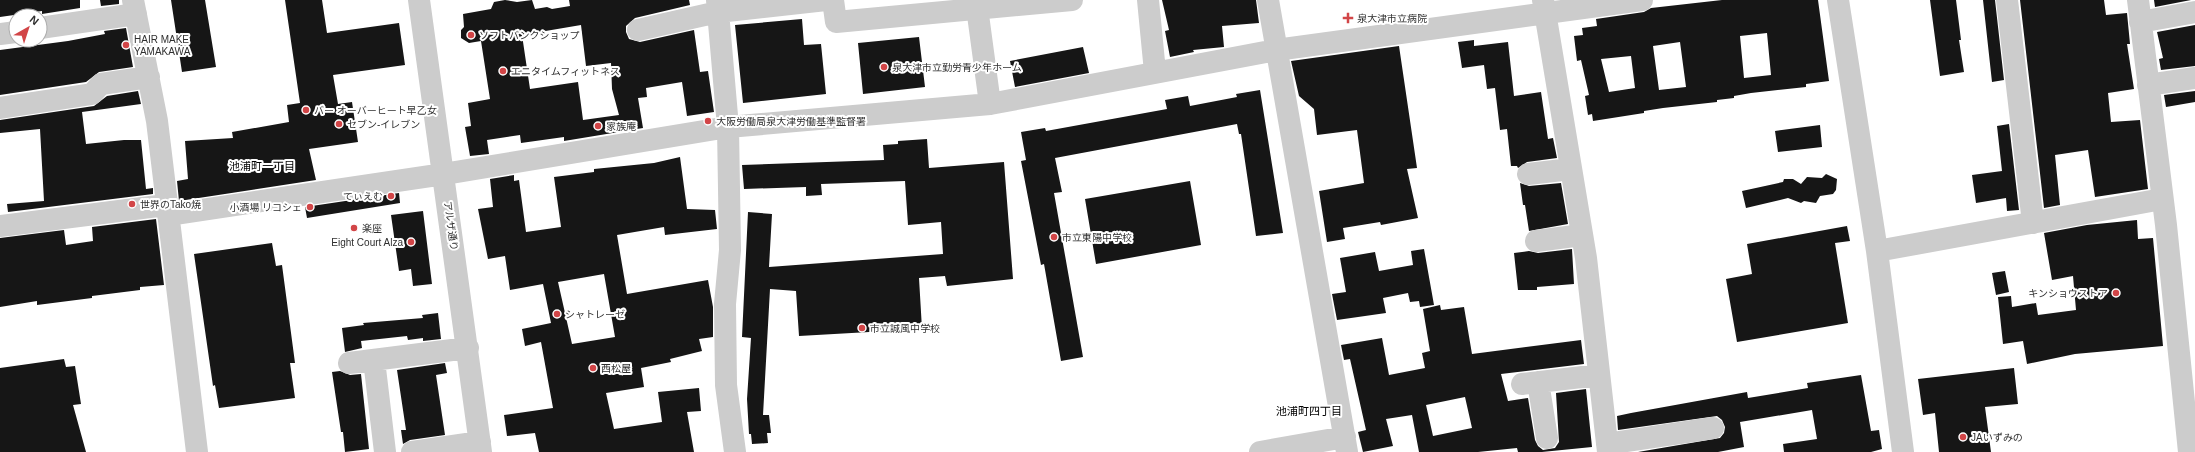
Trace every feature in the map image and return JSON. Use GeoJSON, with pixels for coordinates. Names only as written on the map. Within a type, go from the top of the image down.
{"type":"FeatureCollection","features":[{"type":"Feature","properties":{"kind":"street","name":"アルザ通り"},"geometry":{"type":"LineString","coordinates":[[419,0],[468,348],[480,447]]}},
{"type":"Feature","properties":{"kind":"street"},"geometry":{"type":"LineString","coordinates":[[833,0],[836,22],[893,8],[1067,0]]}},
{"type":"Feature","properties":{"kind":"street"},"geometry":{"type":"LineString","coordinates":[[1148,0],[1155,72]]}},
{"type":"Feature","properties":{"kind":"street"},"geometry":{"type":"LineString","coordinates":[[1260,452],[1346,444],[1268,0]]}},
{"type":"Feature","properties":{"kind":"street"},"geometry":{"type":"LineString","coordinates":[[0,226],[71,225],[167,210],[444,174],[728,127],[990,104],[1276,50],[1544,7],[1642,0]]}},
{"type":"Feature","properties":{"kind":"street"},"geometry":{"type":"LineString","coordinates":[[1838,0],[1876,251],[1903,452]]}},
{"type":"Feature","properties":{"kind":"street"},"geometry":{"type":"LineString","coordinates":[[2007,0],[2033,223]]}},
{"type":"Feature","properties":{"kind":"street"},"geometry":{"type":"LineString","coordinates":[[2138,0],[2162,199],[2189,452]]}},
{"type":"Feature","properties":{"kind":"street"},"geometry":{"type":"LineString","coordinates":[[638,30],[718,6],[813,1]]}},
{"type":"Feature","properties":{"kind":"street"},"geometry":{"type":"LineString","coordinates":[[977,5],[990,104]]}},
{"type":"Feature","properties":{"kind":"street"},"geometry":{"type":"LineString","coordinates":[[718,6],[728,127],[730,250],[725,304],[726,385],[735,452]]}},
{"type":"Feature","properties":{"kind":"street"},"geometry":{"type":"LineString","coordinates":[[48,26],[135,7],[157,121],[197,452]]}},
{"type":"Feature","properties":{"kind":"street"},"geometry":{"type":"LineString","coordinates":[[1544,7],[1582,235],[1608,448],[1714,428]]}},
{"type":"Feature","properties":{"kind":"street"},"geometry":{"type":"LineString","coordinates":[[2140,22],[2195,12]]}},
{"type":"Feature","properties":{"kind":"street"},"geometry":{"type":"LineString","coordinates":[[0,108],[56,108],[92,94],[101,84],[149,77]]}},
{"type":"Feature","properties":{"kind":"street"},"geometry":{"type":"LineString","coordinates":[[2148,85],[2195,78]]}},
{"type":"Feature","properties":{"kind":"street"},"geometry":{"type":"LineString","coordinates":[[1528,174],[1571,168]]}},
{"type":"Feature","properties":{"kind":"street"},"geometry":{"type":"LineString","coordinates":[[1876,251],[2162,199]]}},
{"type":"Feature","properties":{"kind":"street"},"geometry":{"type":"LineString","coordinates":[[1536,241],[1582,235]]}},
{"type":"Feature","properties":{"kind":"street"},"geometry":{"type":"LineString","coordinates":[[349,363],[468,348]]}},
{"type":"Feature","properties":{"kind":"street"},"geometry":{"type":"LineString","coordinates":[[374,360],[385,452]]}},
{"type":"Feature","properties":{"kind":"street"},"geometry":{"type":"LineString","coordinates":[[1547,438],[1530,383],[1599,376]]}},
{"type":"Feature","properties":{"kind":"street"},"geometry":{"type":"LineString","coordinates":[[412,452],[480,447]]}},
{"type":"Feature","properties":{"kind":"building"},"geometry":{"type":"Polygon","coordinates":[[[0,0],[80,0],[80,8],[48,13],[48,8],[8,8],[8,16],[0,17],[0,0]]]}},
{"type":"Feature","properties":{"kind":"building"},"geometry":{"type":"Polygon","coordinates":[[[100,0],[119,0],[119,4],[101,6],[100,0]]]}},
{"type":"Feature","properties":{"kind":"building"},"geometry":{"type":"Polygon","coordinates":[[[171,0],[205,0],[216,67],[182,72],[171,0]]]}},
{"type":"Feature","properties":{"kind":"building"},"geometry":{"type":"Polygon","coordinates":[[[285,0],[322,0],[327,33],[399,23],[405,65],[333,75],[338,104],[352,102],[358,142],[309,149],[316,180],[179,201],[177,181],[188,179],[185,141],[233,138],[232,132],[289,122],[287,105],[300,103],[285,0]]]}},
{"type":"Feature","properties":{"kind":"building"},"geometry":{"type":"Polygon","coordinates":[[[505,0],[517,2],[532,0],[535,9],[547,7],[552,9],[570,6],[569,0],[689,0],[690,5],[635,18],[626,26],[626,32],[629,39],[640,42],[694,30],[700,72],[708,71],[714,112],[687,116],[682,82],[646,88],[647,97],[638,98],[643,128],[564,141],[564,137],[521,143],[520,135],[487,140],[489,154],[470,156],[465,127],[471,126],[468,103],[490,99],[481,41],[469,43],[461,38],[461,30],[464,27],[463,14],[491,9],[494,2],[505,0]],[[581,25],[522,35],[530,89],[578,82],[583,120],[619,115],[612,89],[611,63],[586,66],[581,25]]]}},
{"type":"Feature","properties":{"kind":"building"},"geometry":{"type":"Polygon","coordinates":[[[1162,0],[1256,0],[1259,23],[1222,26],[1224,47],[1193,50],[1194,52],[1170,57],[1165,31],[1169,30],[1162,0]]]}},
{"type":"Feature","properties":{"kind":"building"},"geometry":{"type":"Polygon","coordinates":[[[1722,0],[1818,0],[1829,81],[1806,84],[1806,87],[1751,93],[1734,96],[1734,98],[1717,100],[1717,102],[1663,108],[1644,111],[1644,113],[1593,121],[1592,114],[1588,115],[1585,96],[1589,95],[1581,60],[1577,61],[1574,36],[1583,35],[1582,28],[1597,26],[1596,19],[1644,12],[1651,8],[1722,0]],[[1767,33],[1740,36],[1744,78],[1771,75],[1767,33]],[[1680,42],[1653,46],[1659,90],[1686,87],[1680,42]],[[1631,56],[1601,59],[1609,92],[1635,88],[1631,56]]]}},
{"type":"Feature","properties":{"kind":"building"},"geometry":{"type":"Polygon","coordinates":[[[1930,0],[1956,0],[1961,40],[1959,40],[1964,72],[1940,76],[1930,0]]]}},
{"type":"Feature","properties":{"kind":"building"},"geometry":{"type":"Polygon","coordinates":[[[1983,0],[1995,0],[2004,80],[1992,82],[1983,0]]]}},
{"type":"Feature","properties":{"kind":"building"},"geometry":{"type":"Polygon","coordinates":[[[2020,0],[2104,0],[2106,15],[2127,13],[2130,44],[2127,44],[2134,89],[2108,93],[2111,122],[2140,120],[2148,189],[2095,197],[2088,150],[2055,155],[2060,205],[2044,208],[2020,0]]]}},
{"type":"Feature","properties":{"kind":"building"},"geometry":{"type":"Polygon","coordinates":[[[2154,0],[2191,0],[2155,7],[2154,0]]]}},
{"type":"Feature","properties":{"kind":"building"},"geometry":{"type":"Polygon","coordinates":[[[802,19],[804,45],[821,44],[826,94],[743,103],[735,25],[802,19]]]}},
{"type":"Feature","properties":{"kind":"building"},"geometry":{"type":"Polygon","coordinates":[[[2195,25],[2195,66],[2161,70],[2159,59],[2163,58],[2157,32],[2195,25]]]}},
{"type":"Feature","properties":{"kind":"building"},"geometry":{"type":"Polygon","coordinates":[[[126,28],[133,67],[99,72],[86,82],[0,95],[0,50],[15,48],[48,48],[48,44],[105,34],[104,31],[126,28]]]}},
{"type":"Feature","properties":{"kind":"building"},"geometry":{"type":"Polygon","coordinates":[[[919,37],[925,87],[863,94],[858,43],[919,37]]]}},
{"type":"Feature","properties":{"kind":"building"},"geometry":{"type":"Polygon","coordinates":[[[1474,40],[1474,46],[1508,42],[1514,96],[1541,92],[1548,139],[1553,138],[1557,158],[1527,162],[1518,168],[1517,166],[1511,166],[1507,129],[1500,130],[1495,88],[1487,89],[1484,65],[1462,68],[1458,42],[1474,40]]]}},
{"type":"Feature","properties":{"kind":"building"},"geometry":{"type":"Polygon","coordinates":[[[1399,46],[1417,168],[1407,169],[1418,218],[1381,225],[1380,222],[1343,228],[1345,239],[1327,242],[1319,191],[1364,183],[1357,130],[1317,135],[1314,109],[1299,96],[1291,61],[1399,46]]]}},
{"type":"Feature","properties":{"kind":"building"},"geometry":{"type":"Polygon","coordinates":[[[1083,47],[1089,73],[1015,87],[1010,61],[1083,47]]]}},
{"type":"Feature","properties":{"kind":"building"},"geometry":{"type":"Polygon","coordinates":[[[1260,90],[1283,233],[1256,236],[1241,134],[1239,134],[1237,124],[1055,158],[1062,192],[1054,193],[1083,357],[1061,361],[1044,264],[1041,265],[1021,161],[1026,160],[1021,132],[1045,128],[1046,131],[1167,109],[1165,100],[1188,96],[1190,106],[1237,97],[1236,94],[1260,90]]]}},
{"type":"Feature","properties":{"kind":"building"},"geometry":{"type":"Polygon","coordinates":[[[138,91],[141,104],[82,112],[86,144],[124,140],[141,140],[146,189],[153,188],[153,194],[8,212],[7,204],[44,201],[40,129],[0,133],[0,120],[94,106],[107,96],[138,91]]]}},
{"type":"Feature","properties":{"kind":"building"},"geometry":{"type":"Polygon","coordinates":[[[2195,91],[2195,102],[2166,107],[2164,95],[2195,91]]]}},
{"type":"Feature","properties":{"kind":"building"},"geometry":{"type":"Polygon","coordinates":[[[2009,124],[2019,210],[2007,211],[2006,198],[1976,203],[1972,175],[2002,171],[1997,126],[2009,124]]]}},
{"type":"Feature","properties":{"kind":"building"},"geometry":{"type":"Polygon","coordinates":[[[1820,125],[1822,147],[1778,152],[1775,131],[1820,125]]]}},
{"type":"Feature","properties":{"kind":"building"},"geometry":{"type":"Polygon","coordinates":[[[927,139],[929,168],[1004,162],[1013,279],[947,286],[945,276],[919,278],[922,329],[799,336],[796,291],[770,289],[763,415],[769,415],[771,433],[767,433],[768,443],[752,444],[751,434],[749,434],[747,399],[751,338],[742,337],[748,212],[772,214],[769,267],[943,254],[941,222],[908,225],[905,181],[821,184],[822,195],[806,196],[806,187],[744,189],[742,165],[884,160],[883,145],[898,144],[898,141],[927,139]]]}},
{"type":"Feature","properties":{"kind":"building"},"geometry":{"type":"Polygon","coordinates":[[[680,157],[687,209],[715,210],[717,229],[665,235],[664,227],[617,235],[627,294],[708,280],[713,307],[713,337],[699,339],[702,351],[670,359],[671,362],[641,368],[644,387],[606,393],[614,429],[662,422],[658,392],[699,388],[701,411],[687,412],[694,452],[539,452],[535,433],[507,436],[504,415],[553,408],[541,342],[525,346],[522,329],[551,323],[543,284],[510,290],[505,256],[488,259],[478,209],[493,207],[490,179],[514,175],[514,181],[519,180],[526,232],[561,227],[554,177],[594,172],[594,169],[654,163],[680,157]],[[604,274],[558,282],[572,344],[615,337],[604,274]]]}},
{"type":"Feature","properties":{"kind":"building"},"geometry":{"type":"Polygon","coordinates":[[[1826,174],[1837,179],[1836,190],[1833,194],[1820,196],[1816,203],[1804,201],[1801,203],[1788,198],[1746,208],[1742,191],[1783,182],[1784,179],[1793,179],[1801,184],[1807,177],[1822,178],[1826,174]]]}},
{"type":"Feature","properties":{"kind":"building"},"geometry":{"type":"Polygon","coordinates":[[[1190,181],[1201,245],[1096,264],[1085,199],[1190,181]]]}},
{"type":"Feature","properties":{"kind":"building"},"geometry":{"type":"Polygon","coordinates":[[[1520,183],[1529,186],[1561,183],[1568,224],[1529,231],[1520,183]]]}},
{"type":"Feature","properties":{"kind":"building"},"geometry":{"type":"Polygon","coordinates":[[[399,193],[400,203],[307,218],[305,207],[399,193]]]}},
{"type":"Feature","properties":{"kind":"building","name":"Eight Court Alza"},"geometry":{"type":"Polygon","coordinates":[[[423,211],[432,284],[413,286],[411,269],[399,271],[391,215],[423,211]]]}},
{"type":"Feature","properties":{"kind":"building"},"geometry":{"type":"Polygon","coordinates":[[[156,219],[164,285],[140,287],[140,290],[92,296],[92,298],[37,305],[37,301],[0,307],[0,238],[64,230],[66,245],[93,241],[92,227],[156,219]]]}},
{"type":"Feature","properties":{"kind":"building","name":"キンショウストア"},"geometry":{"type":"Polygon","coordinates":[[[2137,220],[2138,239],[2153,238],[2163,346],[2075,354],[2027,364],[2023,341],[2003,344],[1998,297],[2011,296],[2012,307],[2036,303],[2038,315],[2076,310],[2073,276],[2052,280],[2044,233],[2087,225],[2137,220]]]}},
{"type":"Feature","properties":{"kind":"building"},"geometry":{"type":"Polygon","coordinates":[[[1847,226],[1850,241],[1835,243],[1848,323],[1737,342],[1726,279],[1752,274],[1747,244],[1847,226]]]}},
{"type":"Feature","properties":{"kind":"building"},"geometry":{"type":"Polygon","coordinates":[[[272,243],[276,266],[282,265],[295,363],[290,363],[295,398],[219,408],[215,385],[213,386],[194,254],[272,243]]]}},
{"type":"Feature","properties":{"kind":"building"},"geometry":{"type":"Polygon","coordinates":[[[1424,249],[1434,305],[1420,307],[1419,301],[1410,302],[1408,293],[1383,298],[1386,313],[1337,320],[1332,294],[1346,292],[1340,258],[1375,252],[1379,271],[1413,265],[1411,251],[1424,249]]]}},
{"type":"Feature","properties":{"kind":"building"},"geometry":{"type":"Polygon","coordinates":[[[1572,249],[1574,284],[1537,287],[1537,290],[1518,290],[1514,253],[1529,251],[1538,253],[1572,249]]]}},
{"type":"Feature","properties":{"kind":"building"},"geometry":{"type":"Polygon","coordinates":[[[2005,271],[2009,292],[1996,295],[1992,273],[2005,271]]]}},
{"type":"Feature","properties":{"kind":"building"},"geometry":{"type":"Polygon","coordinates":[[[1440,305],[1441,310],[1464,307],[1472,354],[1581,340],[1584,364],[1501,374],[1508,401],[1528,398],[1535,440],[1538,446],[1543,450],[1555,448],[1559,442],[1556,393],[1586,389],[1592,447],[1542,452],[1518,452],[1517,448],[1478,452],[1419,452],[1412,415],[1386,419],[1393,446],[1363,452],[1358,432],[1366,430],[1350,359],[1344,360],[1341,345],[1382,338],[1389,375],[1425,368],[1422,353],[1430,351],[1423,309],[1440,305]],[[1465,397],[1426,405],[1433,436],[1472,428],[1465,397]]]}},
{"type":"Feature","properties":{"kind":"building"},"geometry":{"type":"Polygon","coordinates":[[[438,313],[441,339],[423,341],[423,338],[408,340],[407,336],[361,341],[362,348],[345,352],[342,328],[364,325],[363,323],[423,318],[422,315],[438,313]]]}},
{"type":"Feature","properties":{"kind":"building"},"geometry":{"type":"Polygon","coordinates":[[[64,359],[66,367],[75,366],[81,404],[73,405],[86,452],[0,452],[0,368],[64,359]]]}},
{"type":"Feature","properties":{"kind":"building"},"geometry":{"type":"Polygon","coordinates":[[[445,363],[447,373],[436,375],[445,435],[410,440],[403,444],[401,430],[406,430],[397,370],[445,363]]]}},
{"type":"Feature","properties":{"kind":"building"},"geometry":{"type":"Polygon","coordinates":[[[2014,368],[2018,404],[1985,407],[1991,452],[1939,452],[1935,413],[1923,415],[1918,379],[2014,368]]]}},
{"type":"Feature","properties":{"kind":"building"},"geometry":{"type":"Polygon","coordinates":[[[340,371],[350,375],[361,374],[369,449],[345,452],[343,432],[341,432],[332,372],[340,371]]]}},
{"type":"Feature","properties":{"kind":"building"},"geometry":{"type":"Polygon","coordinates":[[[1861,375],[1871,431],[1879,430],[1882,449],[1871,452],[1784,452],[1783,444],[1817,439],[1812,410],[1740,422],[1744,447],[1718,452],[1638,452],[1720,438],[1724,433],[1725,427],[1722,420],[1717,416],[1618,430],[1617,416],[1747,392],[1748,398],[1808,388],[1807,383],[1861,375]]]}},
{"type":"Feature","properties":{"kind":"place","name":"泉大津市立病院"},"geometry":{"type":"Point","coordinates":[1348,18]}},
{"type":"Feature","properties":{"kind":"place","name":"ソフトバンクショップ"},"geometry":{"type":"Point","coordinates":[471,35]}},
{"type":"Feature","properties":{"kind":"place","name":"HAIR MAKE YAMAKAWA"},"geometry":{"type":"Point","coordinates":[126,45]}},
{"type":"Feature","properties":{"kind":"place","name":"泉大津市立勤労青少年ホーム"},"geometry":{"type":"Point","coordinates":[884,67]}},
{"type":"Feature","properties":{"kind":"place","name":"エニタイムフィットネス"},"geometry":{"type":"Point","coordinates":[503,71]}},
{"type":"Feature","properties":{"kind":"place","name":"バー オーバーヒート早乙女"},"geometry":{"type":"Point","coordinates":[306,110]}},
{"type":"Feature","properties":{"kind":"place","name":"大阪労働局泉大津労働基準監督署"},"geometry":{"type":"Point","coordinates":[708,121]}},
{"type":"Feature","properties":{"kind":"place","name":"セブン-イレブン"},"geometry":{"type":"Point","coordinates":[339,124]}},
{"type":"Feature","properties":{"kind":"place","name":"家族庵"},"geometry":{"type":"Point","coordinates":[598,126]}},
{"type":"Feature","properties":{"kind":"place","name":"てぃえむ"},"geometry":{"type":"Point","coordinates":[391,196]}},
{"type":"Feature","properties":{"kind":"place","name":"世界のTako焼"},"geometry":{"type":"Point","coordinates":[132,204]}},
{"type":"Feature","properties":{"kind":"place","name":"小酒場 リコシェ"},"geometry":{"type":"Point","coordinates":[310,207]}},
{"type":"Feature","properties":{"kind":"place","name":"楽座"},"geometry":{"type":"Point","coordinates":[354,228]}},
{"type":"Feature","properties":{"kind":"place","name":"市立東陽中学校"},"geometry":{"type":"Point","coordinates":[1054,237]}},
{"type":"Feature","properties":{"kind":"place","name":"Eight Court Alza"},"geometry":{"type":"Point","coordinates":[411,242]}},
{"type":"Feature","properties":{"kind":"place","name":"キンショウストア"},"geometry":{"type":"Point","coordinates":[2116,293]}},
{"type":"Feature","properties":{"kind":"place","name":"シャトレーゼ"},"geometry":{"type":"Point","coordinates":[557,314]}},
{"type":"Feature","properties":{"kind":"place","name":"市立誠風中学校"},"geometry":{"type":"Point","coordinates":[862,328]}},
{"type":"Feature","properties":{"kind":"place","name":"西松屋"},"geometry":{"type":"Point","coordinates":[593,368]}},
{"type":"Feature","properties":{"kind":"place","name":"JAいずみの"},"geometry":{"type":"Point","coordinates":[1963,437]}},
{"type":"Feature","properties":{"kind":"district","name":"池浦町一丁目"},"geometry":{"type":"Point","coordinates":[262,166]}},
{"type":"Feature","properties":{"kind":"district","name":"池浦町四丁目"},"geometry":{"type":"Point","coordinates":[1309,411]}}]}
